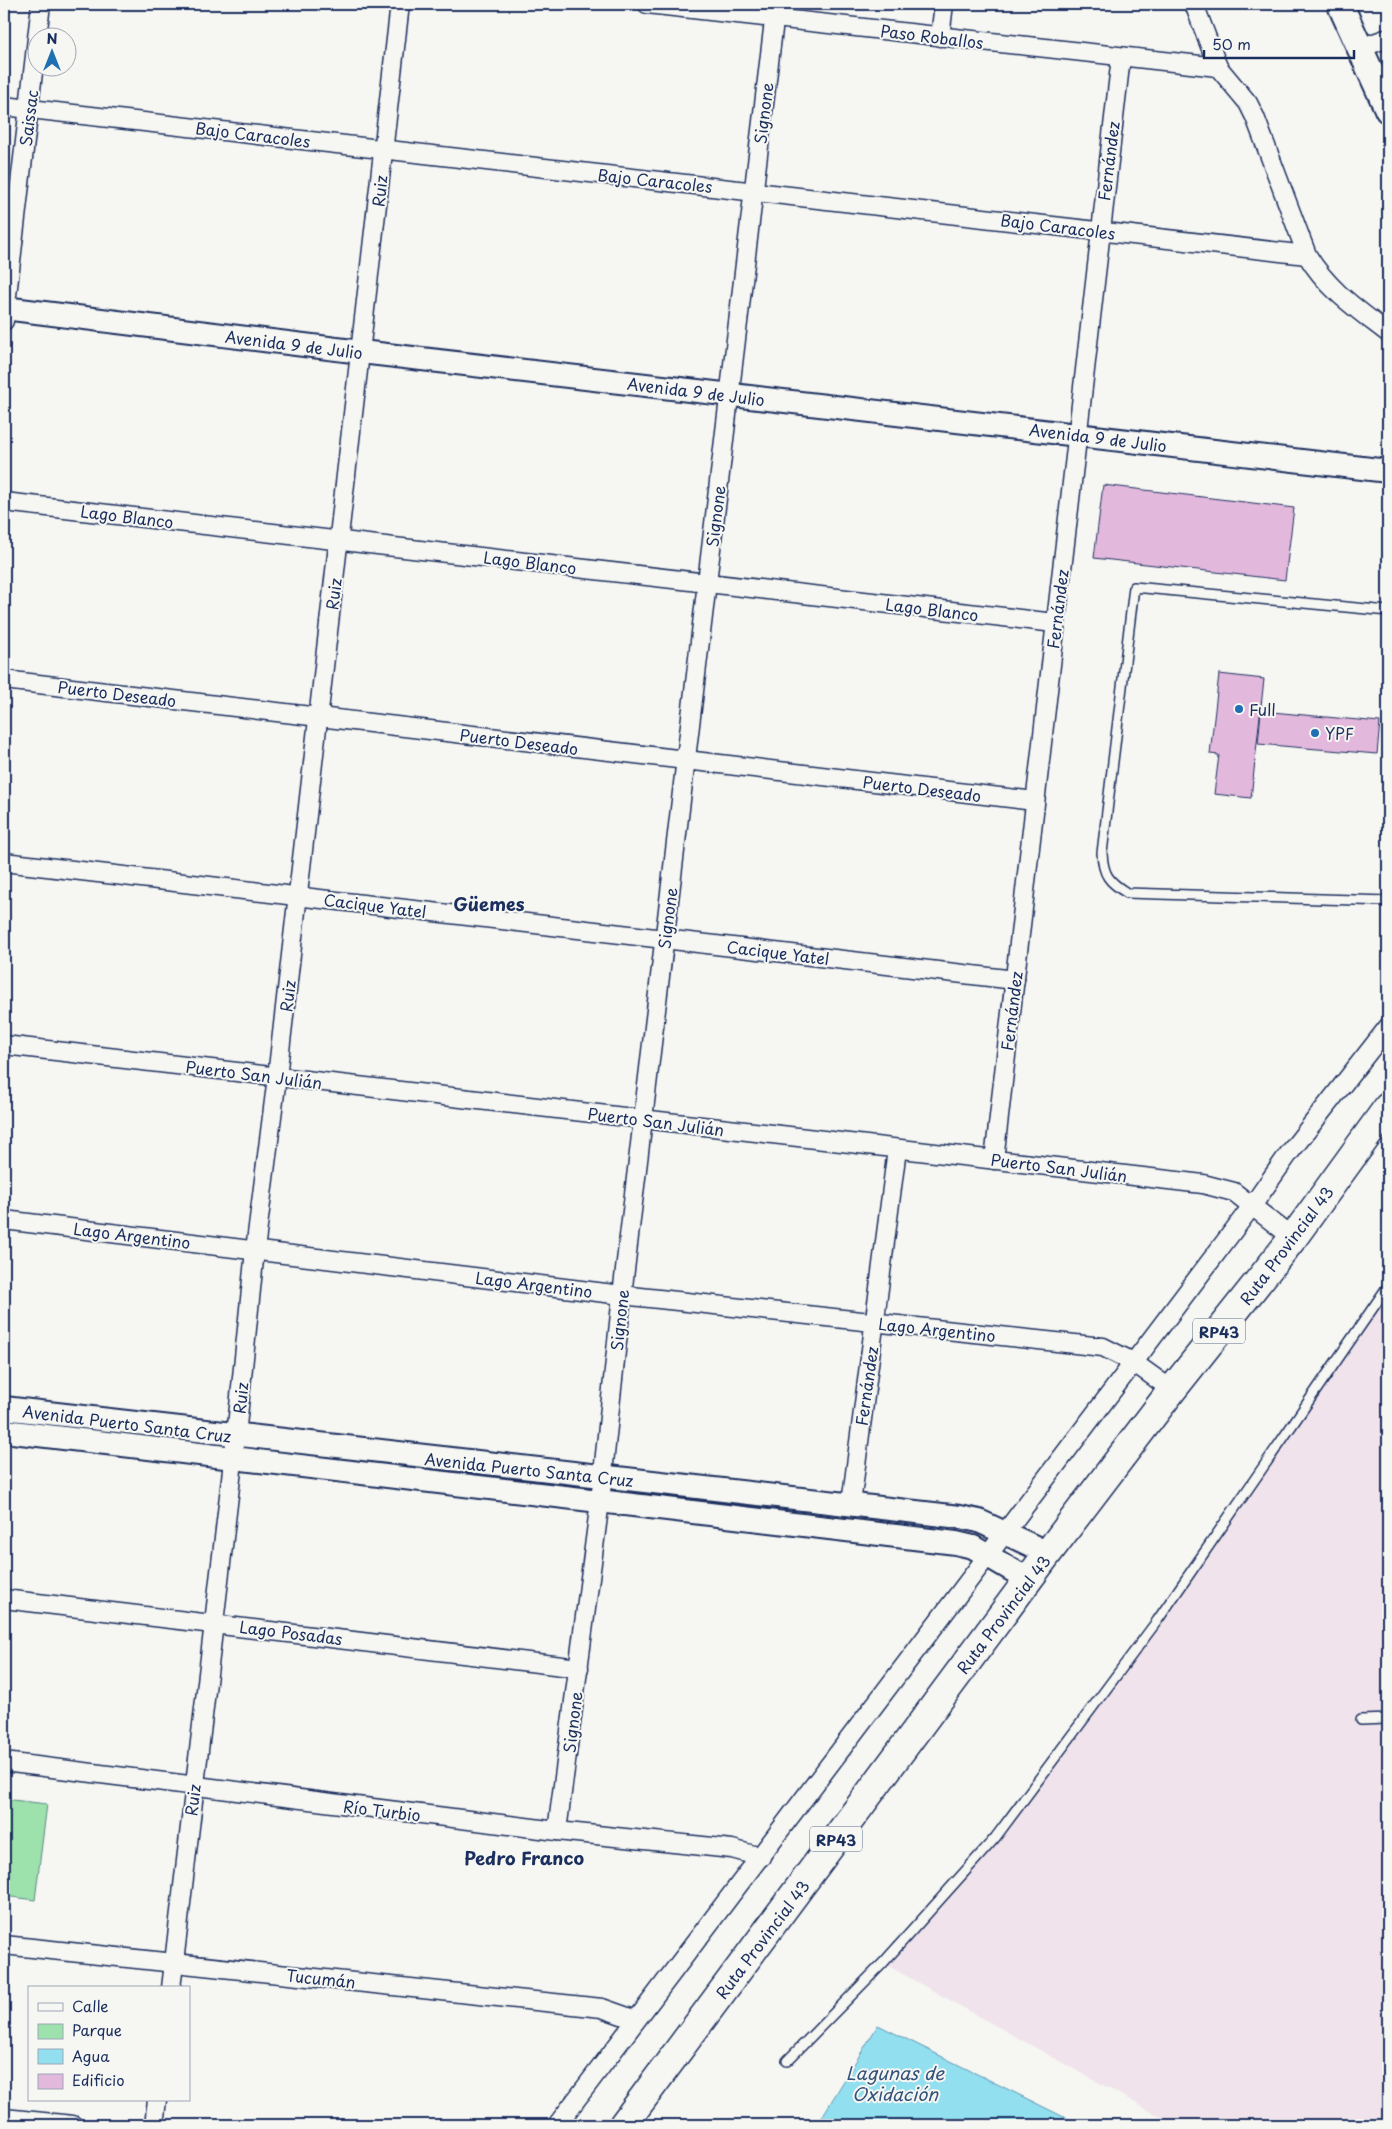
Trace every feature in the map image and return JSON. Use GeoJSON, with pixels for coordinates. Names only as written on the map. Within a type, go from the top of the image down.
{"type":"FeatureCollection","features":[{"type":"Feature","properties":{"kind":"main road"},"geometry":{"type":"LineString","coordinates":[[1340,4],[1388,110]]}},
{"type":"Feature","properties":{"kind":"main road","name":"Ruta Provincial 43"},"geometry":{"type":"LineString","coordinates":[[623,2125],[1048,1553],[1172,1390],[1293,1238],[1388,1107]]}},
{"type":"Feature","properties":{"kind":"street","name":"Saissac"},"geometry":{"type":"LineString","coordinates":[[4,313],[41,4]]}},
{"type":"Feature","properties":{"kind":"street","name":"Ruiz"},"geometry":{"type":"LineString","coordinates":[[171,1986],[400,4]]}},
{"type":"Feature","properties":{"kind":"street","name":"Paso Roballos"},"geometry":{"type":"LineString","coordinates":[[647,4],[775,10],[940,37],[1218,66]]}},
{"type":"Feature","properties":{"kind":"street"},"geometry":{"type":"LineString","coordinates":[[940,37],[944,4]]}},
{"type":"Feature","properties":{"kind":"street"},"geometry":{"type":"LineString","coordinates":[[1194,4],[1218,66],[1248,103],[1255,116],[1307,255],[1319,275],[1330,287],[1388,334]]}},
{"type":"Feature","properties":{"kind":"street","name":"Signone"},"geometry":{"type":"LineString","coordinates":[[557,1831],[600,1501],[622,1295],[775,10]]}},
{"type":"Feature","properties":{"kind":"street"},"geometry":{"type":"LineString","coordinates":[[1360,48],[1388,38]]}},
{"type":"Feature","properties":{"kind":"street","name":"Fernández"},"geometry":{"type":"LineString","coordinates":[[994,1160],[1121,57]]}},
{"type":"Feature","properties":{"kind":"street","name":"Bajo Caracoles"},"geometry":{"type":"LineString","coordinates":[[4,106],[1307,255]]}},
{"type":"Feature","properties":{"kind":"street","name":"Avenida 9 de Julio"},"geometry":{"type":"LineString","coordinates":[[4,313],[361,352],[1388,471]]}},
{"type":"Feature","properties":{"kind":"street","name":"Lago Blanco"},"geometry":{"type":"LineString","coordinates":[[4,502],[1056,623]]}},
{"type":"Feature","properties":{"kind":"street","name":"Puerto Deseado"},"geometry":{"type":"LineString","coordinates":[[4,680],[1035,801]]}},
{"type":"Feature","properties":{"kind":"street","name":"Cacique Yatel"},"geometry":{"type":"LineString","coordinates":[[4,862],[1015,980]]}},
{"type":"Feature","properties":{"kind":"street"},"geometry":{"type":"LineString","coordinates":[[556,2125],[761,1857],[986,1555],[1252,1206],[1287,1156],[1388,1027]]}},
{"type":"Feature","properties":{"kind":"street","name":"Puerto San Julián"},"geometry":{"type":"LineString","coordinates":[[4,1045],[1203,1184],[1234,1192],[1293,1238]]}},
{"type":"Feature","properties":{"kind":"street","name":"Fernández"},"geometry":{"type":"LineString","coordinates":[[850,1504],[897,1149]]}},
{"type":"Feature","properties":{"kind":"street","name":"Lago Argentino"},"geometry":{"type":"LineString","coordinates":[[4,1220],[622,1295],[1103,1347],[1133,1362],[1172,1390]]}},
{"type":"Feature","properties":{"kind":"street","name":"Avenida Puerto Santa Cruz"},"geometry":{"type":"LineString","coordinates":[[4,1408],[236,1436],[960,1517],[979,1521],[1048,1553]]}},
{"type":"Feature","properties":{"kind":"street","name":"Avenida Puerto Santa Cruz"},"geometry":{"type":"LineString","coordinates":[[4,1431],[956,1543],[973,1547],[1028,1580]]}},
{"type":"Feature","properties":{"kind":"street","name":"Lago Posadas"},"geometry":{"type":"LineString","coordinates":[[4,1599],[579,1668]]}},
{"type":"Feature","properties":{"kind":"street","name":"Río Turbio"},"geometry":{"type":"LineString","coordinates":[[4,1762],[557,1831],[732,1849],[761,1857]]}},
{"type":"Feature","properties":{"kind":"street","name":"Tucumán"},"geometry":{"type":"LineString","coordinates":[[4,1945],[602,2008],[636,2020]]}},
{"type":"Feature","properties":{"kind":"street"},"geometry":{"type":"LineString","coordinates":[[154,2125],[157,2102]]}},
{"type":"Feature","properties":{"kind":"street"},"geometry":{"type":"LineString","coordinates":[[4,2118],[73,2125]]}},
{"type":"Feature","properties":{"kind":"lane"},"geometry":{"type":"LineString","coordinates":[[1388,611],[1134,587],[1102,853],[1103,867],[1112,884],[1128,893],[1388,901]]}},
{"type":"Feature","properties":{"kind":"lane"},"geometry":{"type":"LineString","coordinates":[[787,2061],[883,1963],[995,1838],[1157,1621],[1388,1286]]}},
{"type":"Feature","properties":{"kind":"lane"},"geometry":{"type":"LineString","coordinates":[[1361,1720],[1388,1719]]}},
{"type":"Feature","properties":{"kind":"shaded area"},"geometry":{"type":"Polygon","coordinates":[[[1388,1286],[1388,2125],[1175,2125],[883,1963],[995,1838],[1157,1621],[1388,1286]]]}},
{"type":"Feature","properties":{"kind":"green space"},"geometry":{"type":"Polygon","coordinates":[[[4,1799],[47,1804],[35,1900],[4,1896],[4,1799]]]}},
{"type":"Feature","properties":{"kind":"water","name":"Lagunas de Oxidación"},"geometry":{"type":"Polygon","coordinates":[[[878,2025],[1080,2125],[817,2125],[878,2025]]]}},
{"type":"Feature","properties":{"kind":"building"},"geometry":{"type":"Polygon","coordinates":[[[1103,485],[1294,508],[1285,580],[1094,558],[1103,485]]]}},
{"type":"Feature","properties":{"kind":"building"},"geometry":{"type":"Polygon","coordinates":[[[1219,674],[1264,679],[1251,798],[1214,794],[1219,755],[1210,754],[1219,674]]]}},
{"type":"Feature","properties":{"kind":"building"},"geometry":{"type":"Polygon","coordinates":[[[1261,711],[1380,722],[1377,754],[1258,744],[1261,711]]]}},
{"type":"Feature","properties":{"kind":"place","name":"Full"},"geometry":{"type":"Point","coordinates":[1239,709]}},
{"type":"Feature","properties":{"kind":"place","name":"YPF"},"geometry":{"type":"Point","coordinates":[1315,733]}},
{"type":"Feature","properties":{"kind":"district","name":"Güemes"},"geometry":{"type":"Point","coordinates":[489,903]}},
{"type":"Feature","properties":{"kind":"district","name":"Pedro Franco"},"geometry":{"type":"Point","coordinates":[524,1857]}}]}
